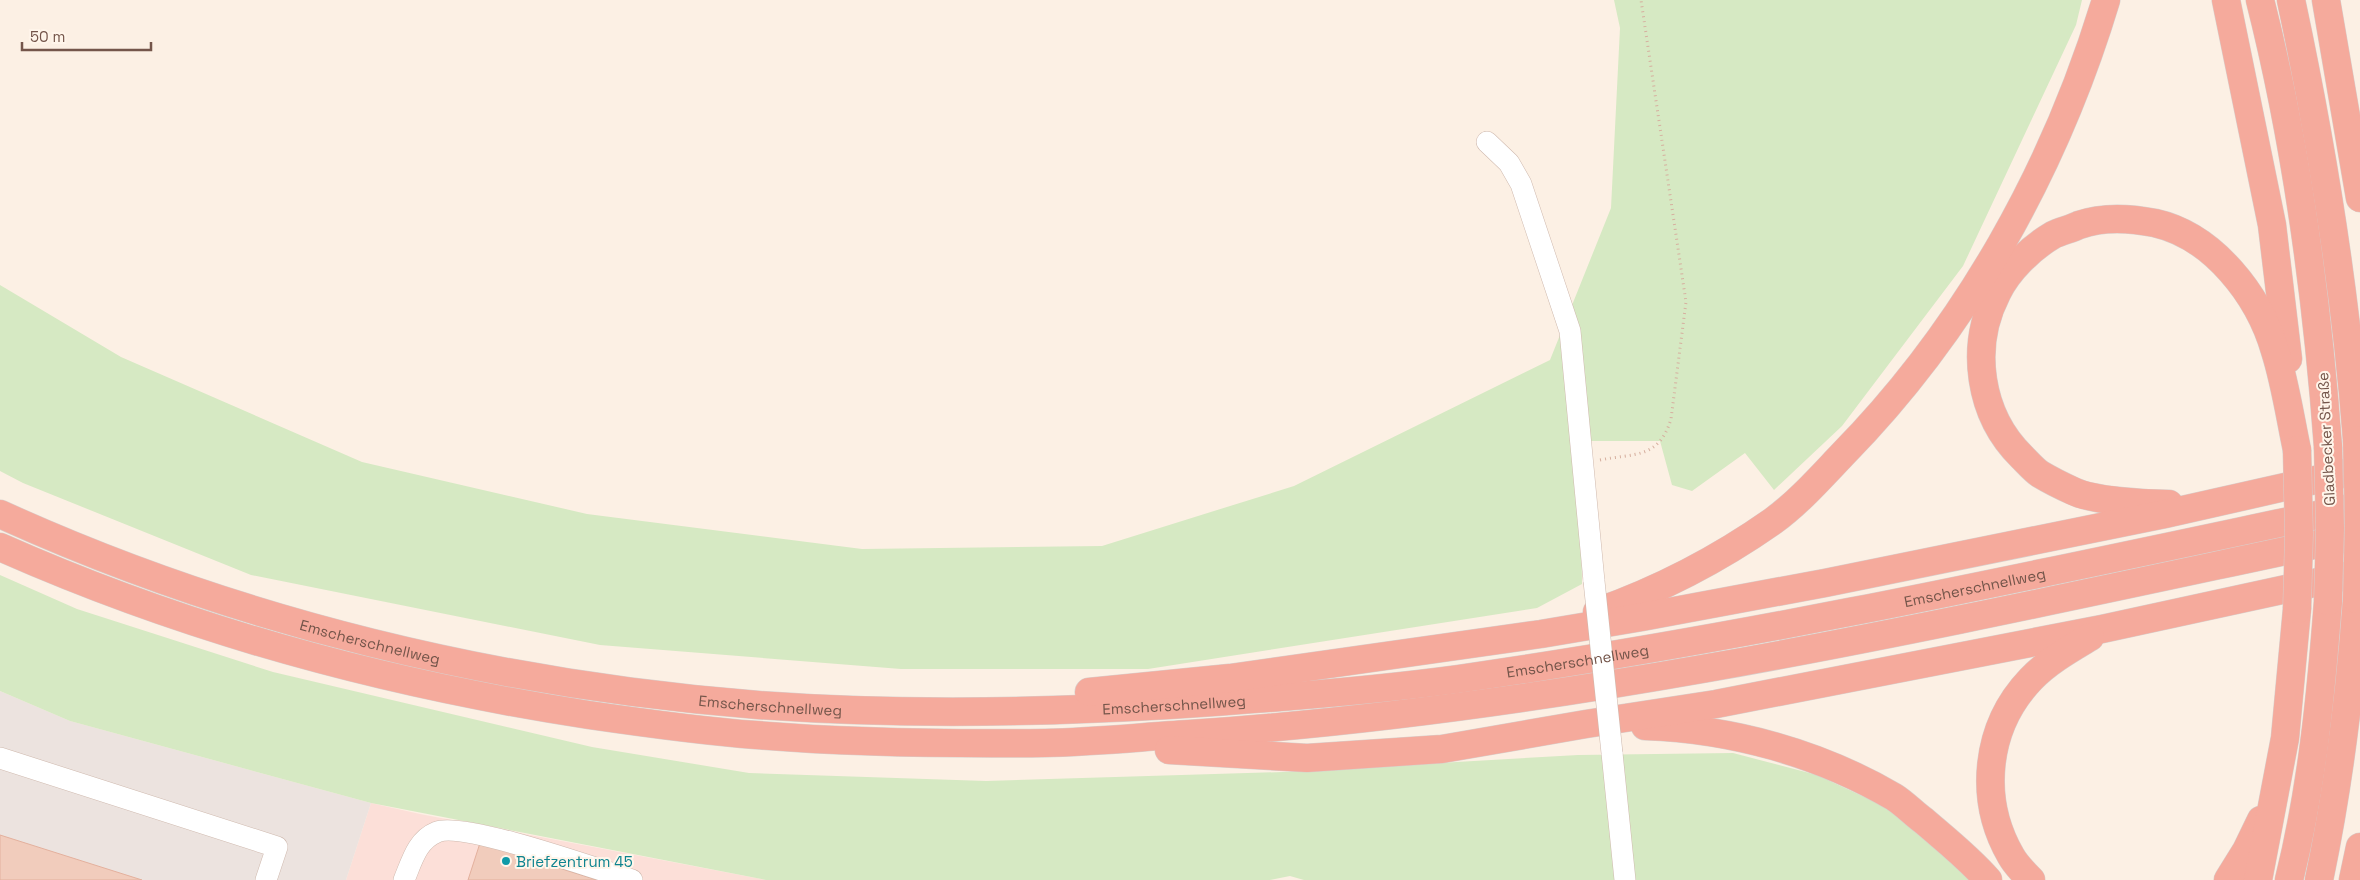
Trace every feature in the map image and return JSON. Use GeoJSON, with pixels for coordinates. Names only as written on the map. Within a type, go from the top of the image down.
{"type":"FeatureCollection","features":[{"type":"Feature","properties":{"kind":"highway"},"geometry":{"type":"LineString","coordinates":[[1541,634],[1654,591],[1774,520],[1822,476],[1882,415],[1926,358],[1981,278],[2017,213],[2047,156],[2076,90],[2106,0]]}},
{"type":"Feature","properties":{"kind":"highway"},"geometry":{"type":"LineString","coordinates":[[2226,0],[2272,225],[2297,450],[2299,534],[2297,608],[2285,738],[2258,880]]}},
{"type":"Feature","properties":{"kind":"highway","name":"Gladbecker Straße"},"geometry":{"type":"LineString","coordinates":[[2260,0],[2270,41],[2303,220],[2322,371],[2328,447],[2330,528],[2328,601],[2321,694],[2313,758],[2289,880]]}},
{"type":"Feature","properties":{"kind":"highway","name":"Gladbecker Straße"},"geometry":{"type":"LineString","coordinates":[[2292,0],[2332,225],[2347,334],[2356,440],[2359,520],[2359,586],[2350,696],[2341,763],[2319,880]]}},
{"type":"Feature","properties":{"kind":"highway"},"geometry":{"type":"LineString","coordinates":[[2326,0],[2360,198]]}},
{"type":"Feature","properties":{"kind":"highway"},"geometry":{"type":"LineString","coordinates":[[2208,504],[2159,504],[2115,500],[2075,492],[2039,473],[2010,445],[1990,410],[1980,370],[1983,330],[1997,292],[2016,266],[2053,235],[2091,221],[2132,218],[2171,227],[2207,247],[2235,276],[2261,316],[2275,350],[2297,450]]}},
{"type":"Feature","properties":{"kind":"highway"},"geometry":{"type":"LineString","coordinates":[[850,710],[910,701],[1074,693],[1230,678],[1541,634],[1825,583],[2208,504],[2360,470]]}},
{"type":"Feature","properties":{"kind":"highway","name":"Emscherschnellweg"},"geometry":{"type":"LineString","coordinates":[[0,514],[35,530],[179,585],[319,628],[433,656],[539,678],[646,694],[756,705],[850,710],[1047,712],[1279,699],[1455,679],[1717,637],[2047,572],[2360,506]]}},
{"type":"Feature","properties":{"kind":"highway","name":"Emscherschnellweg"},"geometry":{"type":"LineString","coordinates":[[0,547],[125,597],[312,658],[426,685],[531,706],[643,723],[751,735],[847,741],[1048,743],[1282,728],[1437,711],[1685,672],[2054,600],[2360,535]]}},
{"type":"Feature","properties":{"kind":"highway"},"geometry":{"type":"LineString","coordinates":[[1048,743],[1308,758],[1442,749],[1716,704],[2102,629],[2359,586]]}},
{"type":"Feature","properties":{"kind":"highway"},"geometry":{"type":"LineString","coordinates":[[2031,880],[2012,858],[1995,822],[1989,784],[1993,746],[2007,710],[2031,678],[2102,629]]}},
{"type":"Feature","properties":{"kind":"highway"},"geometry":{"type":"LineString","coordinates":[[1586,724],[1678,728],[1724,734],[1790,750],[1838,770],[1896,798],[1971,860],[1988,880]]}},
{"type":"Feature","properties":{"kind":"highway"},"geometry":{"type":"LineString","coordinates":[[2228,880],[2246,851],[2275,791]]}},
{"type":"Feature","properties":{"kind":"highway"},"geometry":{"type":"LineString","coordinates":[[2353,880],[2360,847]]}},
{"type":"Feature","properties":{"kind":"lane"},"geometry":{"type":"LineString","coordinates":[[1487,142],[1509,163],[1521,184],[1570,331],[1625,880]]}},
{"type":"Feature","properties":{"kind":"lane"},"geometry":{"type":"LineString","coordinates":[[0,758],[277,847],[266,880]]}},
{"type":"Feature","properties":{"kind":"lane"},"geometry":{"type":"LineString","coordinates":[[404,880],[419,844],[438,831],[453,830],[484,835],[632,880]]}},
{"type":"Feature","properties":{"kind":"path"},"geometry":{"type":"LineString","coordinates":[[1582,463],[1651,450],[1660,443],[1667,433],[1671,419],[1683,326],[1686,302],[1641,0]]}},
{"type":"Feature","properties":{"kind":"shaded area"},"geometry":{"type":"Polygon","coordinates":[[[0,691],[70,721],[371,803],[346,880],[0,880],[0,691]]]}},
{"type":"Feature","properties":{"kind":"shaded area"},"geometry":{"type":"Polygon","coordinates":[[[371,803],[420,814],[766,880],[346,880],[371,803]]]}},
{"type":"Feature","properties":{"kind":"green space"},"geometry":{"type":"Polygon","coordinates":[[[1614,0],[2082,0],[2076,25],[1963,266],[1842,426],[1774,490],[1745,453],[1692,491],[1672,485],[1660,441],[1580,441],[1582,584],[1537,608],[1148,669],[901,669],[600,645],[251,575],[23,483],[0,471],[0,285],[121,357],[362,462],[587,514],[862,549],[1102,546],[1294,486],[1550,360],[1611,208],[1620,28],[1614,0]]]}},
{"type":"Feature","properties":{"kind":"green space"},"geometry":{"type":"Polygon","coordinates":[[[0,575],[77,609],[273,672],[592,747],[749,773],[986,781],[1283,772],[1578,755],[1733,753],[1817,775],[1897,812],[1971,880],[1304,880],[1290,876],[1270,880],[766,880],[371,803],[70,721],[0,691],[0,575]]]}},
{"type":"Feature","properties":{"kind":"building"},"geometry":{"type":"Polygon","coordinates":[[[0,835],[142,880],[0,880],[0,835]]]}},
{"type":"Feature","properties":{"kind":"building","name":"Briefzentrum 45"},"geometry":{"type":"Polygon","coordinates":[[[480,843],[597,880],[468,880],[480,843]]]}},
{"type":"Feature","properties":{"kind":"place","name":"Briefzentrum 45"},"geometry":{"type":"Point","coordinates":[506,861]}}]}
